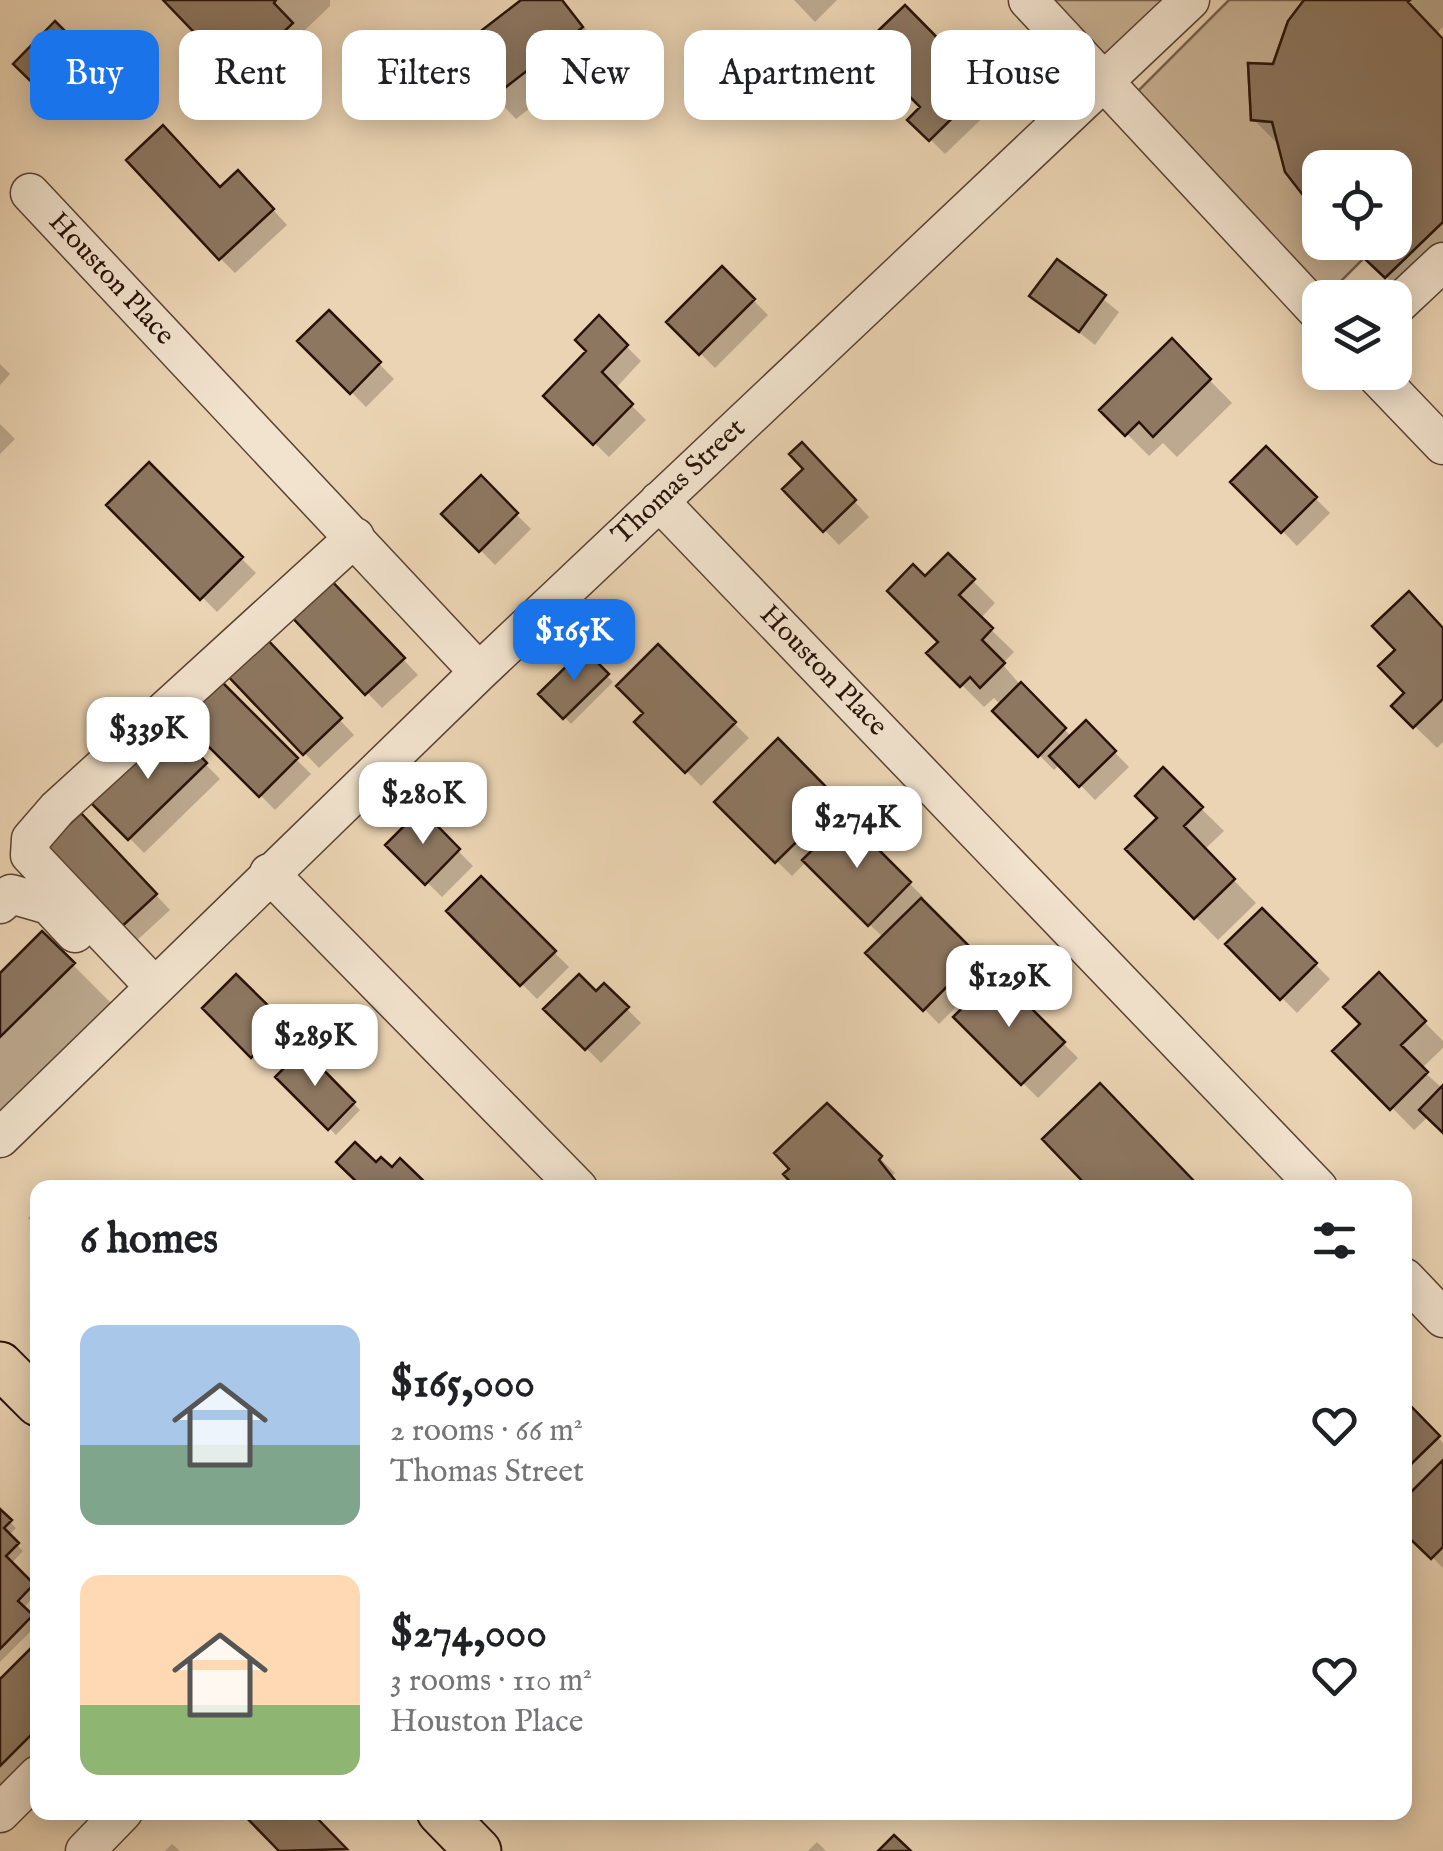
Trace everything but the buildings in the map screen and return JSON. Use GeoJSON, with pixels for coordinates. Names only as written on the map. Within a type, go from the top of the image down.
{"type":"FeatureCollection","features":[{"type":"Feature","properties":{"kind":"main road"},"geometry":{"type":"LineString","coordinates":[[0,1365],[30,1395]]}},
{"type":"Feature","properties":{"kind":"main road"},"geometry":{"type":"LineString","coordinates":[[448,1820],[478,1851]]}},
{"type":"Feature","properties":{"kind":"street"},"geometry":{"type":"LineString","coordinates":[[1028,0],[1302,295]]}},
{"type":"Feature","properties":{"kind":"street","name":"Thomas Street"},"geometry":{"type":"LineString","coordinates":[[0,1138],[479,672],[1190,0]]}},
{"type":"Feature","properties":{"kind":"street","name":"Houston Place"},"geometry":{"type":"LineString","coordinates":[[30,193],[479,672]]}},
{"type":"Feature","properties":{"kind":"street"},"geometry":{"type":"LineString","coordinates":[[1412,291],[1443,262]]}},
{"type":"Feature","properties":{"kind":"street"},"geometry":{"type":"LineString","coordinates":[[1391,390],[1443,445]]}},
{"type":"Feature","properties":{"kind":"street","name":"Houston Place"},"geometry":{"type":"LineString","coordinates":[[659,501],[1310,1180]]}},
{"type":"Feature","properties":{"kind":"street"},"geometry":{"type":"LineString","coordinates":[[146,994],[30,855],[31,840],[57,810],[355,537]]}},
{"type":"Feature","properties":{"kind":"street"},"geometry":{"type":"LineString","coordinates":[[269,874],[570,1180]]}},
{"type":"Feature","properties":{"kind":"street"},"geometry":{"type":"LineString","coordinates":[[0,904],[11,894],[49,905],[146,994]]}},
{"type":"Feature","properties":{"kind":"street"},"geometry":{"type":"LineString","coordinates":[[1412,1285],[1443,1318]]}},
{"type":"Feature","properties":{"kind":"street"},"geometry":{"type":"LineString","coordinates":[[0,1813],[30,1783]]}},
{"type":"Feature","properties":{"kind":"street"},"geometry":{"type":"LineString","coordinates":[[85,1851],[115,1820]]}},
{"type":"Feature","properties":{"kind":"shaded area"},"geometry":{"type":"Polygon","coordinates":[[[1028,0],[1188,0],[1105,82],[1095,71],[1095,30],[1056,30],[1028,0]]]}},
{"type":"Feature","properties":{"kind":"shaded area"},"geometry":{"type":"Polygon","coordinates":[[[1229,0],[1304,0],[1288,21],[1273,64],[1248,63],[1251,120],[1272,122],[1302,181],[1302,260],[1362,260],[1342,280],[1302,280],[1126,103],[1229,0]]]}}]}
